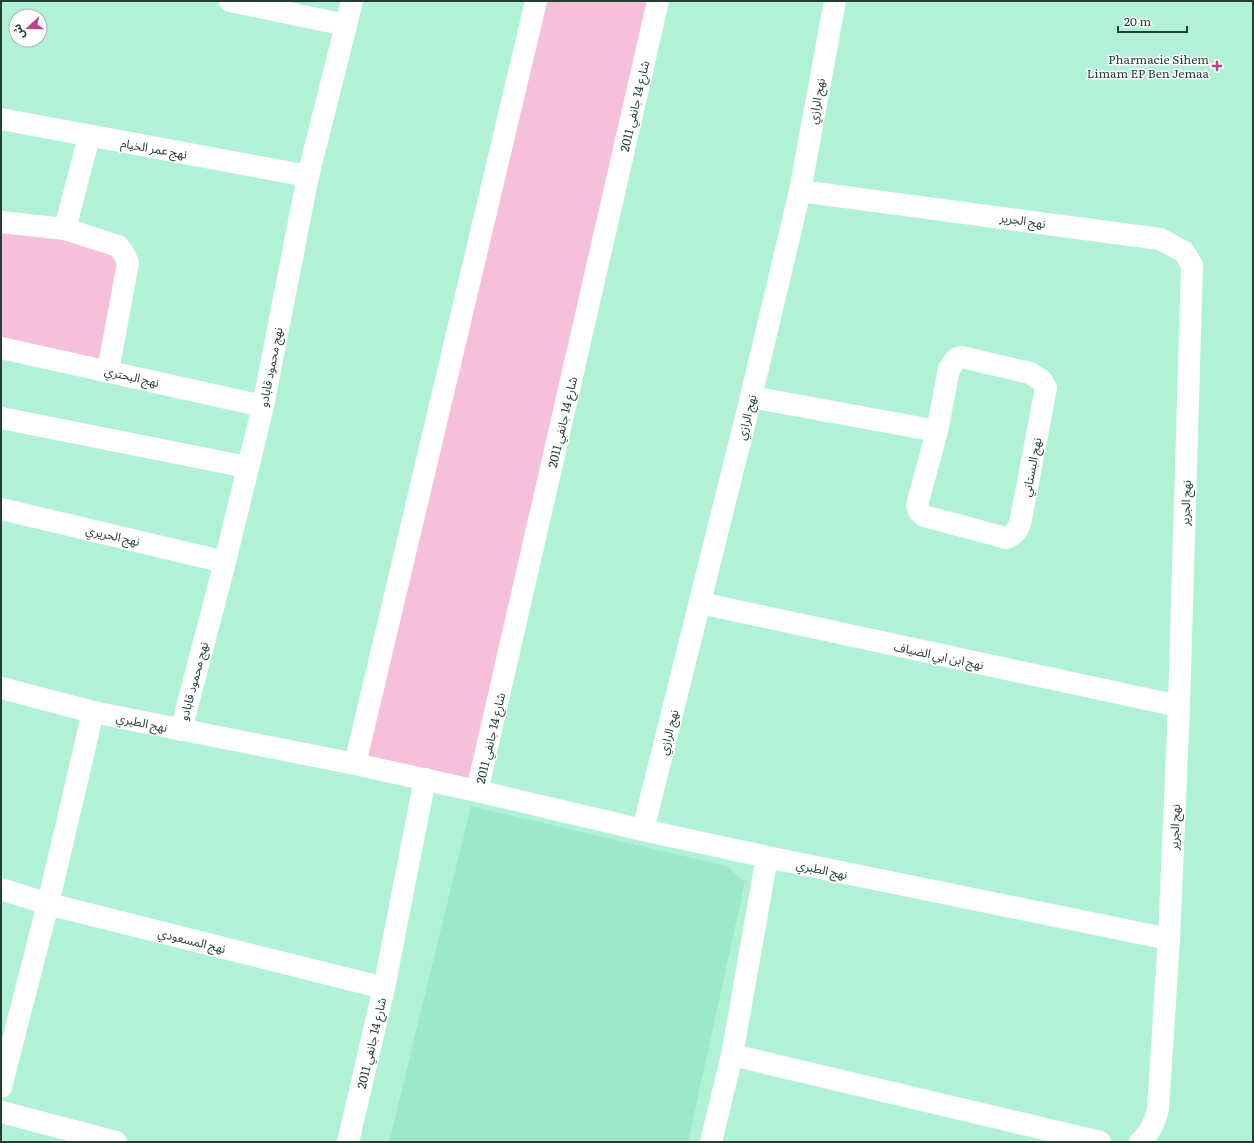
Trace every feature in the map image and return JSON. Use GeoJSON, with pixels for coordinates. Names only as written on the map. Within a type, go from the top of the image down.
{"type":"FeatureCollection","features":[{"type":"Feature","properties":{"kind":"street"},"geometry":{"type":"LineString","coordinates":[[230,1],[346,25]]}},
{"type":"Feature","properties":{"kind":"street","name":"نهج محمود قابادو"},"geometry":{"type":"LineString","coordinates":[[180,730],[225,562],[263,406],[308,176],[352,1]]}},
{"type":"Feature","properties":{"kind":"street"},"geometry":{"type":"LineString","coordinates":[[355,764],[536,1]]}},
{"type":"Feature","properties":{"kind":"street","name":"شارع 14 جانفي 2011"},"geometry":{"type":"LineString","coordinates":[[355,764],[478,791],[658,1]]}},
{"type":"Feature","properties":{"kind":"street","name":"نهج الرازي"},"geometry":{"type":"LineString","coordinates":[[643,830],[751,397],[800,191],[835,1]]}},
{"type":"Feature","properties":{"kind":"street","name":"نهج عمر الخيام"},"geometry":{"type":"LineString","coordinates":[[1,119],[308,176]]}},
{"type":"Feature","properties":{"kind":"street"},"geometry":{"type":"LineString","coordinates":[[65,229],[89,136]]}},
{"type":"Feature","properties":{"kind":"street","name":"نهج الجرير"},"geometry":{"type":"LineString","coordinates":[[800,191],[1160,239],[1184,252],[1192,264],[1179,706],[1169,940],[1158,1109],[1155,1123],[1140,1142]]}},
{"type":"Feature","properties":{"kind":"street"},"geometry":{"type":"LineString","coordinates":[[1,222],[65,229],[118,246],[124,254],[128,263],[108,371]]}},
{"type":"Feature","properties":{"kind":"street","name":"نهج البحتري"},"geometry":{"type":"LineString","coordinates":[[1,348],[263,406]]}},
{"type":"Feature","properties":{"kind":"street","name":"نهج البستاني"},"geometry":{"type":"LineString","coordinates":[[962,357],[1030,373],[1042,381],[1046,388],[1022,516],[1017,530],[1013,535],[1006,538],[924,516],[919,511],[917,505],[936,431],[949,368],[956,359],[962,357]]}},
{"type":"Feature","properties":{"kind":"street"},"geometry":{"type":"LineString","coordinates":[[751,397],[936,431]]}},
{"type":"Feature","properties":{"kind":"street"},"geometry":{"type":"LineString","coordinates":[[1,418],[247,467]]}},
{"type":"Feature","properties":{"kind":"street","name":"نهج الحريري"},"geometry":{"type":"LineString","coordinates":[[1,509],[225,562]]}},
{"type":"Feature","properties":{"kind":"street","name":"نهج ابن ابي الضياف"},"geometry":{"type":"LineString","coordinates":[[700,602],[1179,706]]}},
{"type":"Feature","properties":{"kind":"street","name":"نهج الطبري"},"geometry":{"type":"LineString","coordinates":[[1,688],[93,712],[355,764]]}},
{"type":"Feature","properties":{"kind":"street"},"geometry":{"type":"LineString","coordinates":[[1,1087],[48,904],[93,712]]}},
{"type":"Feature","properties":{"kind":"street","name":"شارع 14 جانفي 2011"},"geometry":{"type":"LineString","coordinates":[[348,1142],[384,988],[425,779]]}},
{"type":"Feature","properties":{"kind":"street","name":"نهج الطبري"},"geometry":{"type":"LineString","coordinates":[[478,791],[643,830],[767,857],[1169,940]]}},
{"type":"Feature","properties":{"kind":"street"},"geometry":{"type":"LineString","coordinates":[[711,1142],[732,1055],[767,857]]}},
{"type":"Feature","properties":{"kind":"street","name":"نهج المسعودي"},"geometry":{"type":"LineString","coordinates":[[1,889],[48,904],[384,988]]}},
{"type":"Feature","properties":{"kind":"street"},"geometry":{"type":"LineString","coordinates":[[732,1055],[1100,1142]]}},
{"type":"Feature","properties":{"kind":"street"},"geometry":{"type":"LineString","coordinates":[[1,1112],[116,1142]]}},
{"type":"Feature","properties":{"kind":"shaded area"},"geometry":{"type":"Polygon","coordinates":[[[538,1],[658,1],[469,784],[359,766],[538,1]]]}},
{"type":"Feature","properties":{"kind":"shaded area"},"geometry":{"type":"Polygon","coordinates":[[[1,212],[127,238],[99,368],[1,349],[1,212]]]}},
{"type":"Feature","properties":{"kind":"shaded area"},"geometry":{"type":"Polygon","coordinates":[[[471,806],[726,866],[745,882],[688,1142],[389,1142],[471,806]]]}},
{"type":"Feature","properties":{"kind":"place","name":"Pharmacie Sihem Limam EP Ben Jemaa"},"geometry":{"type":"Point","coordinates":[1217,66]}}]}
